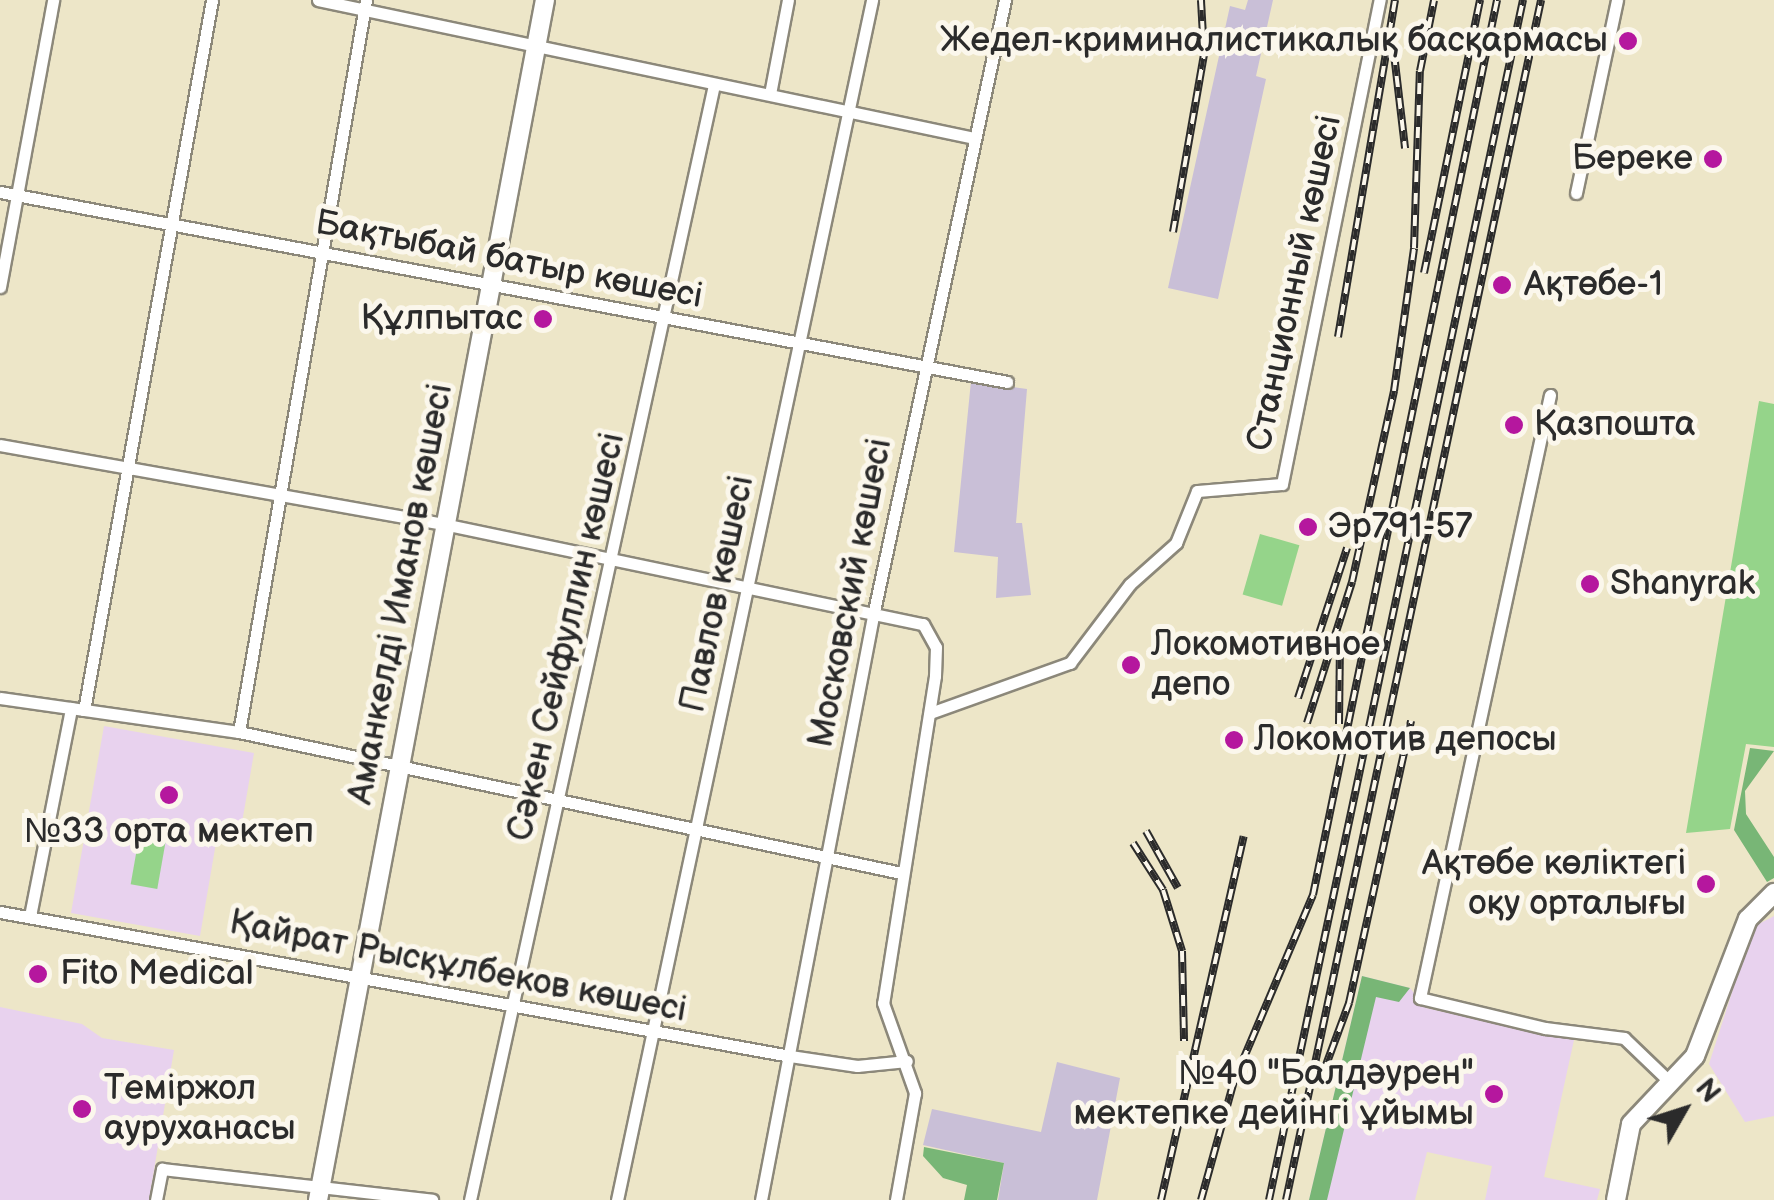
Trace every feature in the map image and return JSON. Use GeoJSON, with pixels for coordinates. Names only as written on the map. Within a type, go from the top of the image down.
{"type":"FeatureCollection","features":[{"type":"Feature","properties":{"kind":"main road","name":"Аманкелді Иманов көшесі"},"geometry":{"type":"LineString","coordinates":[[319,1192],[545,0]]}},
{"type":"Feature","properties":{"kind":"main road"},"geometry":{"type":"LineString","coordinates":[[1616,1200],[1631,1124],[1700,1047],[1748,919],[1774,893]]}},
{"type":"Feature","properties":{"kind":"street"},"geometry":{"type":"LineString","coordinates":[[0,287],[53,0]]}},
{"type":"Feature","properties":{"kind":"street"},"geometry":{"type":"LineString","coordinates":[[30,916],[127,471],[212,0]]}},
{"type":"Feature","properties":{"kind":"street"},"geometry":{"type":"LineString","coordinates":[[318,0],[365,5],[974,138]]}},
{"type":"Feature","properties":{"kind":"street"},"geometry":{"type":"LineString","coordinates":[[770,94],[788,0]]}},
{"type":"Feature","properties":{"kind":"street","name":"Павлов көшесі"},"geometry":{"type":"LineString","coordinates":[[617,1200],[649,1032],[872,0]]}},
{"type":"Feature","properties":{"kind":"street","name":"Московский көшесі"},"geometry":{"type":"LineString","coordinates":[[762,1200],[874,611],[1005,0]]}},
{"type":"Feature","properties":{"kind":"street","name":"Станционный көшесі"},"geometry":{"type":"LineString","coordinates":[[930,712],[1070,664],[1119,597],[1176,543],[1197,491],[1212,485],[1280,487],[1380,0]]}},
{"type":"Feature","properties":{"kind":"street"},"geometry":{"type":"LineString","coordinates":[[1576,193],[1617,0]]}},
{"type":"Feature","properties":{"kind":"street"},"geometry":{"type":"LineString","coordinates":[[239,732],[365,5]]}},
{"type":"Feature","properties":{"kind":"street","name":"Сәкен Сейфуллин көшесі"},"geometry":{"type":"LineString","coordinates":[[470,1200],[508,1006],[615,558],[714,84]]}},
{"type":"Feature","properties":{"kind":"street","name":"Бақтыбай батыр көшесі"},"geometry":{"type":"LineString","coordinates":[[0,192],[494,283],[924,370],[1007,382]]}},
{"type":"Feature","properties":{"kind":"street"},"geometry":{"type":"LineString","coordinates":[[1550,395],[1420,998],[1545,1028],[1624,1038],[1671,1082]]}},
{"type":"Feature","properties":{"kind":"street"},"geometry":{"type":"LineString","coordinates":[[0,445],[127,471],[448,524],[923,624],[932,634],[930,712],[883,1003],[915,1093],[896,1200]]}},
{"type":"Feature","properties":{"kind":"street"},"geometry":{"type":"LineString","coordinates":[[0,698],[239,732],[560,797],[901,873]]}},
{"type":"Feature","properties":{"kind":"street","name":"Қайрат Рысқұлбеков көшесі"},"geometry":{"type":"LineString","coordinates":[[0,912],[360,974],[508,1006],[790,1056],[857,1066],[907,1062]]}},
{"type":"Feature","properties":{"kind":"street"},"geometry":{"type":"LineString","coordinates":[[156,1200],[162,1169],[319,1192],[432,1200]]}},
{"type":"Feature","properties":{"kind":"shaded area"},"geometry":{"type":"Polygon","coordinates":[[[1248,0],[1273,0],[1256,76],[1266,79],[1218,299],[1168,288],[1230,6],[1245,10],[1248,0]]]}},
{"type":"Feature","properties":{"kind":"shaded area"},"geometry":{"type":"Polygon","coordinates":[[[971,381],[1027,389],[1016,523],[1022,523],[1031,595],[996,598],[998,557],[954,552],[971,381]]]}},
{"type":"Feature","properties":{"kind":"shaded area","name":"№33 орта мектеп"},"geometry":{"type":"Polygon","coordinates":[[[104,726],[254,753],[239,840],[217,837],[200,936],[71,913],[104,726]]]}},
{"type":"Feature","properties":{"kind":"shaded area"},"geometry":{"type":"Polygon","coordinates":[[[1774,916],[1774,1116],[1745,1122],[1709,1064],[1753,927],[1774,916]]]}},
{"type":"Feature","properties":{"kind":"shaded area"},"geometry":{"type":"Polygon","coordinates":[[[1362,976],[1410,988],[1426,1008],[1574,1040],[1544,1177],[1600,1189],[1597,1200],[1485,1200],[1492,1166],[1427,1152],[1415,1200],[1309,1200],[1362,976]]]}},
{"type":"Feature","properties":{"kind":"shaded area","name":"Теміржол ауруханасы"},"geometry":{"type":"Polygon","coordinates":[[[0,1007],[82,1024],[102,1038],[174,1050],[149,1200],[0,1200],[0,1007]]]}},
{"type":"Feature","properties":{"kind":"shaded area"},"geometry":{"type":"Polygon","coordinates":[[[1057,1062],[1120,1078],[1097,1200],[998,1200],[1004,1163],[923,1145],[932,1109],[1041,1132],[1057,1062]]]}},
{"type":"Feature","properties":{"kind":"green space"},"geometry":{"type":"Polygon","coordinates":[[[1759,401],[1774,404],[1774,747],[1746,744],[1730,829],[1686,833],[1759,401]]]}},
{"type":"Feature","properties":{"kind":"green space"},"geometry":{"type":"Polygon","coordinates":[[[1260,534],[1299,545],[1282,606],[1243,595],[1260,534]]]}},
{"type":"Feature","properties":{"kind":"green space"},"geometry":{"type":"Polygon","coordinates":[[[1750,748],[1774,751],[1745,791],[1746,814],[1774,857],[1774,878],[1767,882],[1734,830],[1750,748]]]}},
{"type":"Feature","properties":{"kind":"green space"},"geometry":{"type":"Polygon","coordinates":[[[139,837],[166,842],[157,889],[131,884],[139,837]]]}},
{"type":"Feature","properties":{"kind":"green space"},"geometry":{"type":"Polygon","coordinates":[[[1362,976],[1410,988],[1399,1002],[1376,997],[1327,1200],[1309,1200],[1362,976]]]}},
{"type":"Feature","properties":{"kind":"green space"},"geometry":{"type":"Polygon","coordinates":[[[924,1147],[1004,1163],[997,1200],[964,1200],[967,1185],[943,1178],[923,1156],[924,1147]]]}},
{"type":"Feature","properties":{"kind":"railway"},"geometry":{"type":"LineString","coordinates":[[1173,232],[1204,54],[1201,0]]}},
{"type":"Feature","properties":{"kind":"railway"},"geometry":{"type":"LineString","coordinates":[[1338,337],[1395,0]]}},
{"type":"Feature","properties":{"kind":"railway"},"geometry":{"type":"LineString","coordinates":[[1307,723],[1352,582],[1394,391],[1414,248],[1420,71],[1434,0]]}},
{"type":"Feature","properties":{"kind":"railway"},"geometry":{"type":"LineString","coordinates":[[1424,273],[1480,0]]}},
{"type":"Feature","properties":{"kind":"railway"},"geometry":{"type":"LineString","coordinates":[[1201,1200],[1234,1081],[1313,895],[1497,0]]}},
{"type":"Feature","properties":{"kind":"railway"},"geometry":{"type":"LineString","coordinates":[[1269,1200],[1523,0]]}},
{"type":"Feature","properties":{"kind":"railway"},"geometry":{"type":"LineString","coordinates":[[1286,1200],[1541,0]]}},
{"type":"Feature","properties":{"kind":"railway"},"geometry":{"type":"LineString","coordinates":[[1394,54],[1405,148]]}},
{"type":"Feature","properties":{"kind":"railway"},"geometry":{"type":"LineString","coordinates":[[1298,698],[1347,548]]}},
{"type":"Feature","properties":{"kind":"railway"},"geometry":{"type":"LineString","coordinates":[[1339,724],[1340,644]]}},
{"type":"Feature","properties":{"kind":"railway"},"geometry":{"type":"LineString","coordinates":[[1323,1073],[1349,1003],[1411,721]]}},
{"type":"Feature","properties":{"kind":"railway"},"geometry":{"type":"LineString","coordinates":[[1146,831],[1178,888]]}},
{"type":"Feature","properties":{"kind":"railway"},"geometry":{"type":"LineString","coordinates":[[1161,1200],[1244,836]]}},
{"type":"Feature","properties":{"kind":"railway"},"geometry":{"type":"LineString","coordinates":[[1133,843],[1163,890],[1182,951],[1184,1041]]}},
{"type":"Feature","properties":{"kind":"place","name":"Жедел-криминалистикалық басқармасы"},"geometry":{"type":"Point","coordinates":[1628,41]}},
{"type":"Feature","properties":{"kind":"place","name":"Береке"},"geometry":{"type":"Point","coordinates":[1713,159]}},
{"type":"Feature","properties":{"kind":"place","name":"Ақтөбе-1"},"geometry":{"type":"Point","coordinates":[1502,285]}},
{"type":"Feature","properties":{"kind":"place","name":"Құлпытас"},"geometry":{"type":"Point","coordinates":[543,319]}},
{"type":"Feature","properties":{"kind":"place","name":"Қазпошта"},"geometry":{"type":"Point","coordinates":[1514,425]}},
{"type":"Feature","properties":{"kind":"place","name":"Эр791-57"},"geometry":{"type":"Point","coordinates":[1308,527]}},
{"type":"Feature","properties":{"kind":"place","name":"Shanyrak"},"geometry":{"type":"Point","coordinates":[1590,584]}},
{"type":"Feature","properties":{"kind":"place","name":"Локомотивное депо"},"geometry":{"type":"Point","coordinates":[1131,665]}},
{"type":"Feature","properties":{"kind":"place","name":"Локомотив депосы"},"geometry":{"type":"Point","coordinates":[1234,740]}},
{"type":"Feature","properties":{"kind":"place","name":"№33 орта мектеп"},"geometry":{"type":"Point","coordinates":[169,795]}},
{"type":"Feature","properties":{"kind":"place","name":"Ақтөбе көліктегі оқу орталығы"},"geometry":{"type":"Point","coordinates":[1706,884]}},
{"type":"Feature","properties":{"kind":"place","name":"Fito Medical"},"geometry":{"type":"Point","coordinates":[38,974]}},
{"type":"Feature","properties":{"kind":"place","name":"№40 \"Балдәурен\" мектепке дейінгі ұйымы"},"geometry":{"type":"Point","coordinates":[1494,1094]}},
{"type":"Feature","properties":{"kind":"place","name":"Теміржол ауруханасы"},"geometry":{"type":"Point","coordinates":[82,1109]}}]}
